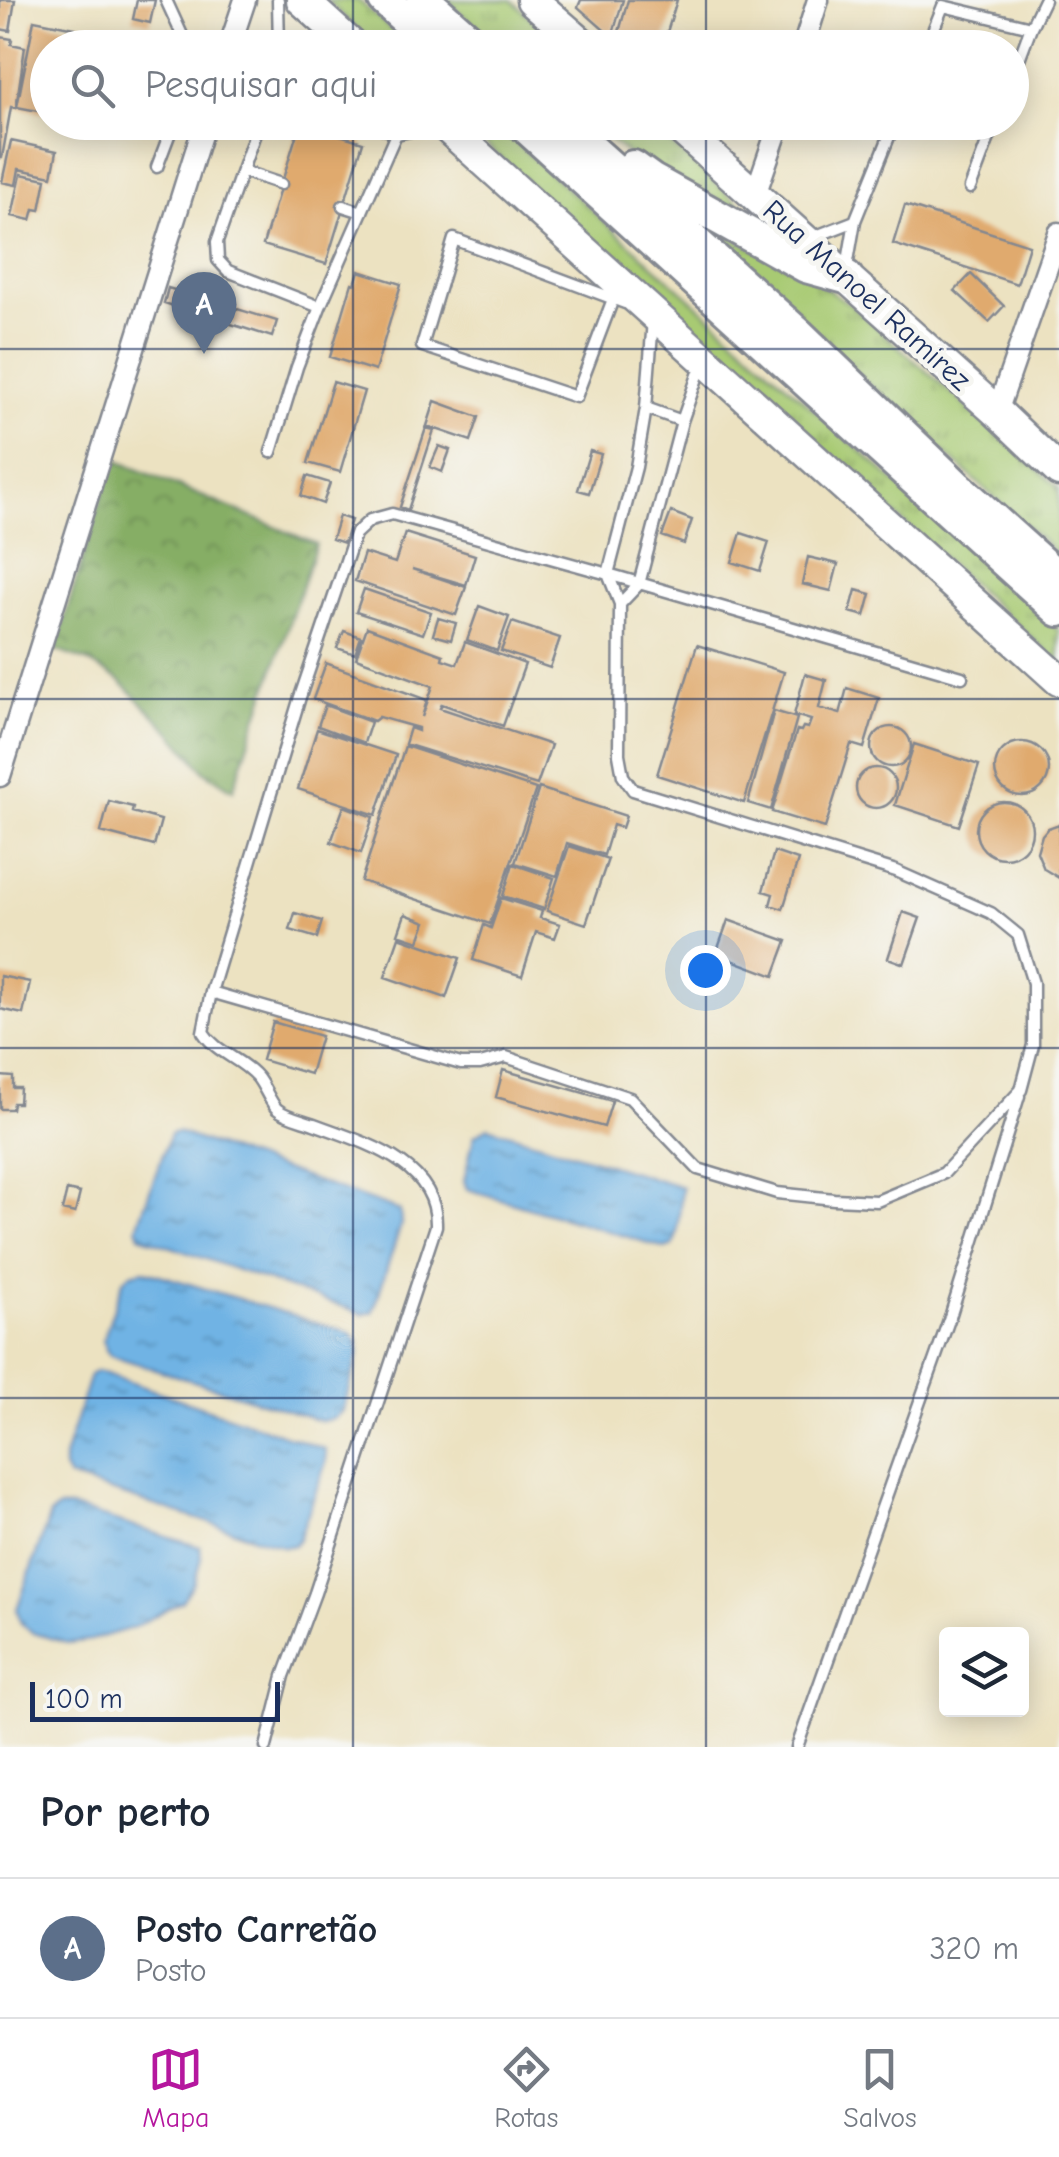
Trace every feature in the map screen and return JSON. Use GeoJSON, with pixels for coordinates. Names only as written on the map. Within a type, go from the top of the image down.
{"type":"FeatureCollection","features":[{"type":"Feature","properties":{"kind":"highway"},"geometry":{"type":"LineString","coordinates":[[385,0],[418,30]]}},
{"type":"Feature","properties":{"kind":"highway"},"geometry":{"type":"LineString","coordinates":[[424,0],[458,30]]}},
{"type":"Feature","properties":{"kind":"highway"},"geometry":{"type":"LineString","coordinates":[[541,140],[1059,610]]}},
{"type":"Feature","properties":{"kind":"highway"},"geometry":{"type":"LineString","coordinates":[[580,140],[800,336],[957,487],[1059,578]]}},
{"type":"Feature","properties":{"kind":"highway"},"geometry":{"type":"LineString","coordinates":[[595,140],[651,180],[806,266],[846,277]]}},
{"type":"Feature","properties":{"kind":"main road"},"geometry":{"type":"LineString","coordinates":[[302,0],[335,30]]}},
{"type":"Feature","properties":{"kind":"main road"},"geometry":{"type":"LineString","coordinates":[[532,0],[566,30]]}},
{"type":"Feature","properties":{"kind":"main road"},"geometry":{"type":"LineString","coordinates":[[461,140],[1059,680]]}},
{"type":"Feature","properties":{"kind":"main road","name":"Rua Manoel Ramirez"},"geometry":{"type":"LineString","coordinates":[[693,140],[1059,471]]}},
{"type":"Feature","properties":{"kind":"street"},"geometry":{"type":"LineString","coordinates":[[235,30],[245,0]]}},
{"type":"Feature","properties":{"kind":"street"},"geometry":{"type":"LineString","coordinates":[[809,30],[818,0]]}},
{"type":"Feature","properties":{"kind":"street"},"geometry":{"type":"LineString","coordinates":[[0,776],[200,140]]}},
{"type":"Feature","properties":{"kind":"street"},"geometry":{"type":"LineString","coordinates":[[755,194],[774,140]]}},
{"type":"Feature","properties":{"kind":"street"},"geometry":{"type":"LineString","coordinates":[[997,412],[1059,233]]}},
{"type":"Feature","properties":{"kind":"lane"},"geometry":{"type":"LineString","coordinates":[[166,0],[179,30]]}},
{"type":"Feature","properties":{"kind":"lane"},"geometry":{"type":"LineString","coordinates":[[278,0],[279,30]]}},
{"type":"Feature","properties":{"kind":"lane"},"geometry":{"type":"LineString","coordinates":[[1029,32],[1044,0]]}},
{"type":"Feature","properties":{"kind":"lane"},"geometry":{"type":"LineString","coordinates":[[933,30],[943,6],[1031,27]]}},
{"type":"Feature","properties":{"kind":"lane"},"geometry":{"type":"LineString","coordinates":[[157,167],[167,140]]}},
{"type":"Feature","properties":{"kind":"lane"},"geometry":{"type":"LineString","coordinates":[[253,140],[217,242],[218,260],[228,272],[320,308]]}},
{"type":"Feature","properties":{"kind":"lane"},"geometry":{"type":"LineString","coordinates":[[270,452],[320,308],[393,140]]}},
{"type":"Feature","properties":{"kind":"lane"},"geometry":{"type":"LineString","coordinates":[[846,277],[855,221],[888,140]]}},
{"type":"Feature","properties":{"kind":"lane"},"geometry":{"type":"LineString","coordinates":[[970,188],[988,140]]}},
{"type":"Feature","properties":{"kind":"lane"},"geometry":{"type":"LineString","coordinates":[[242,171],[282,184]]}},
{"type":"Feature","properties":{"kind":"lane"},"geometry":{"type":"LineString","coordinates":[[344,206],[362,212]]}},
{"type":"Feature","properties":{"kind":"lane"},"geometry":{"type":"LineString","coordinates":[[805,240],[855,221]]}},
{"type":"Feature","properties":{"kind":"lane"},"geometry":{"type":"LineString","coordinates":[[613,299],[576,397],[422,346],[454,239],[654,314],[646,408],[636,467],[608,574],[620,604],[619,754],[623,776],[633,790],[896,872],[990,913],[1018,935],[1033,983],[1033,1045],[952,1314],[797,1747]]}},
{"type":"Feature","properties":{"kind":"lane"},"geometry":{"type":"LineString","coordinates":[[620,604],[639,584],[682,421],[698,375],[708,366]]}},
{"type":"Feature","properties":{"kind":"lane"},"geometry":{"type":"LineString","coordinates":[[646,408],[682,421]]}},
{"type":"Feature","properties":{"kind":"lane"},"geometry":{"type":"LineString","coordinates":[[266,1747],[284,1676],[316,1593],[436,1226],[436,1207],[412,1170],[372,1146],[277,1109],[254,1072],[211,1044],[204,1032],[211,992],[300,698],[355,534],[370,520],[392,514],[962,678]]}},
{"type":"Feature","properties":{"kind":"lane"},"geometry":{"type":"LineString","coordinates":[[211,992],[462,1064],[506,1057],[630,1098],[698,1169],[777,1193],[877,1201],[944,1174],[1021,1090]]}},
{"type":"Feature","properties":{"kind":"green space"},"geometry":{"type":"Polygon","coordinates":[[[326,0],[358,0],[392,30],[358,30],[326,0]]]}},
{"type":"Feature","properties":{"kind":"green space"},"geometry":{"type":"Polygon","coordinates":[[[446,0],[511,0],[545,30],[479,30],[446,0]]]}},
{"type":"Feature","properties":{"kind":"green space"},"geometry":{"type":"Polygon","coordinates":[[[481,140],[513,140],[995,571],[1059,631],[1059,663],[481,140]]]}},
{"type":"Feature","properties":{"kind":"green space"},"geometry":{"type":"Polygon","coordinates":[[[610,140],[666,140],[760,222],[632,157],[610,140]]]}},
{"type":"Feature","properties":{"kind":"green space"},"geometry":{"type":"Polygon","coordinates":[[[673,208],[805,274],[854,307],[1059,488],[1059,556],[673,208]]]}},
{"type":"Feature","properties":{"kind":"green space"},"geometry":{"type":"Polygon","coordinates":[[[113,459],[316,544],[233,790],[205,772],[119,680],[86,661],[55,650],[113,459]]]}},
{"type":"Feature","properties":{"kind":"water"},"geometry":{"type":"Polygon","coordinates":[[[488,1127],[682,1187],[673,1245],[665,1248],[467,1189],[464,1181],[474,1136],[488,1127]]]}},
{"type":"Feature","properties":{"kind":"water"},"geometry":{"type":"Polygon","coordinates":[[[177,1132],[400,1211],[401,1224],[373,1312],[363,1314],[140,1236],[137,1227],[170,1134],[177,1132]]]}},
{"type":"Feature","properties":{"kind":"water"},"geometry":{"type":"Polygon","coordinates":[[[143,1270],[351,1333],[359,1352],[343,1410],[322,1421],[110,1355],[103,1340],[123,1281],[131,1273],[143,1270]]]}},
{"type":"Feature","properties":{"kind":"water"},"geometry":{"type":"Polygon","coordinates":[[[97,1371],[325,1449],[326,1462],[294,1545],[285,1547],[69,1478],[64,1458],[90,1375],[97,1371]]]}},
{"type":"Feature","properties":{"kind":"water"},"geometry":{"type":"Polygon","coordinates":[[[59,1508],[73,1508],[200,1547],[194,1583],[182,1601],[132,1628],[67,1643],[33,1633],[21,1623],[17,1609],[50,1515],[59,1508]]]}},
{"type":"Feature","properties":{"kind":"building"},"geometry":{"type":"Polygon","coordinates":[[[0,0],[15,0],[10,31],[0,29],[0,0]]]}},
{"type":"Feature","properties":{"kind":"building"},"geometry":{"type":"Polygon","coordinates":[[[137,0],[155,0],[150,23],[133,19],[137,0]]]}},
{"type":"Feature","properties":{"kind":"building"},"geometry":{"type":"Polygon","coordinates":[[[581,0],[623,0],[614,30],[604,30],[578,7],[581,0]]]}},
{"type":"Feature","properties":{"kind":"building"},"geometry":{"type":"Polygon","coordinates":[[[628,0],[677,0],[668,30],[620,30],[628,0]]]}},
{"type":"Feature","properties":{"kind":"building"},"geometry":{"type":"Polygon","coordinates":[[[34,20],[75,28],[75,30],[32,30],[34,20]]]}},
{"type":"Feature","properties":{"kind":"building"},"geometry":{"type":"Polygon","coordinates":[[[0,37],[25,47],[16,108],[11,107],[2,158],[0,158],[0,37]]]}},
{"type":"Feature","properties":{"kind":"building"},"geometry":{"type":"Polygon","coordinates":[[[30,40],[30,110],[17,107],[30,40]]]}},
{"type":"Feature","properties":{"kind":"building"},"geometry":{"type":"Polygon","coordinates":[[[295,140],[363,142],[326,264],[263,245],[295,140]]]}},
{"type":"Feature","properties":{"kind":"building"},"geometry":{"type":"Polygon","coordinates":[[[11,141],[57,151],[52,176],[19,169],[16,185],[2,182],[11,141]]]}},
{"type":"Feature","properties":{"kind":"building"},"geometry":{"type":"Polygon","coordinates":[[[21,174],[46,179],[40,210],[34,209],[31,220],[12,216],[21,174]]]}},
{"type":"Feature","properties":{"kind":"building"},"geometry":{"type":"Polygon","coordinates":[[[905,205],[1029,245],[1017,284],[893,244],[905,205]]]}},
{"type":"Feature","properties":{"kind":"building"},"geometry":{"type":"Polygon","coordinates":[[[359,271],[401,284],[375,371],[330,357],[359,271]]]}},
{"type":"Feature","properties":{"kind":"building"},"geometry":{"type":"Polygon","coordinates":[[[971,274],[1004,306],[989,322],[955,291],[971,274]]]}},
{"type":"Feature","properties":{"kind":"building"},"geometry":{"type":"Polygon","coordinates":[[[168,288],[277,321],[272,337],[164,303],[168,288]]]}},
{"type":"Feature","properties":{"kind":"building"},"geometry":{"type":"Polygon","coordinates":[[[333,382],[364,391],[340,472],[308,463],[333,382]]]}},
{"type":"Feature","properties":{"kind":"building"},"geometry":{"type":"Polygon","coordinates":[[[435,401],[479,417],[471,441],[427,426],[435,401]]]}},
{"type":"Feature","properties":{"kind":"building"},"geometry":{"type":"Polygon","coordinates":[[[426,428],[434,430],[408,510],[400,507],[426,428]]]}},
{"type":"Feature","properties":{"kind":"building"},"geometry":{"type":"Polygon","coordinates":[[[439,446],[450,450],[442,472],[430,467],[439,446]]]}},
{"type":"Feature","properties":{"kind":"building"},"geometry":{"type":"Polygon","coordinates":[[[590,451],[601,454],[589,493],[578,490],[590,451]]]}},
{"type":"Feature","properties":{"kind":"building"},"geometry":{"type":"Polygon","coordinates":[[[307,476],[330,483],[323,504],[301,496],[307,476]]]}},
{"type":"Feature","properties":{"kind":"building"},"geometry":{"type":"Polygon","coordinates":[[[671,512],[692,520],[684,544],[662,536],[671,512]]]}},
{"type":"Feature","properties":{"kind":"building"},"geometry":{"type":"Polygon","coordinates":[[[339,516],[351,520],[344,543],[332,539],[339,516]]]}},
{"type":"Feature","properties":{"kind":"building"},"geometry":{"type":"Polygon","coordinates":[[[405,533],[475,555],[466,585],[412,569],[466,587],[456,615],[355,581],[364,553],[395,563],[405,533]]]}},
{"type":"Feature","properties":{"kind":"building"},"geometry":{"type":"Polygon","coordinates":[[[741,533],[769,542],[760,571],[732,562],[741,533]]]}},
{"type":"Feature","properties":{"kind":"building"},"geometry":{"type":"Polygon","coordinates":[[[808,557],[838,564],[831,591],[802,584],[808,557]]]}},
{"type":"Feature","properties":{"kind":"building"},"geometry":{"type":"Polygon","coordinates":[[[364,589],[431,612],[423,634],[356,612],[364,589]]]}},
{"type":"Feature","properties":{"kind":"building"},"geometry":{"type":"Polygon","coordinates":[[[856,590],[871,594],[865,616],[850,612],[856,590]]]}},
{"type":"Feature","properties":{"kind":"building"},"geometry":{"type":"Polygon","coordinates":[[[479,606],[509,617],[497,651],[467,640],[479,606]]]}},
{"type":"Feature","properties":{"kind":"building"},"geometry":{"type":"Polygon","coordinates":[[[438,618],[456,623],[451,640],[433,635],[438,618]]]}},
{"type":"Feature","properties":{"kind":"building"},"geometry":{"type":"Polygon","coordinates":[[[512,622],[560,638],[550,668],[501,651],[512,622]]]}},
{"type":"Feature","properties":{"kind":"building"},"geometry":{"type":"Polygon","coordinates":[[[367,627],[443,655],[442,659],[457,664],[465,642],[525,664],[503,726],[442,704],[440,708],[551,745],[537,785],[405,744],[410,728],[418,728],[379,717],[374,721],[313,699],[326,663],[427,700],[422,717],[433,686],[356,658],[367,627]]]}},
{"type":"Feature","properties":{"kind":"building"},"geometry":{"type":"Polygon","coordinates":[[[344,631],[361,637],[355,654],[337,648],[344,631]]]}},
{"type":"Feature","properties":{"kind":"building"},"geometry":{"type":"Polygon","coordinates":[[[697,645],[784,672],[744,803],[657,775],[697,645]]]}},
{"type":"Feature","properties":{"kind":"building"},"geometry":{"type":"Polygon","coordinates":[[[805,674],[826,680],[819,708],[840,714],[847,688],[879,698],[864,748],[851,744],[825,828],[772,812],[797,730],[808,728],[811,720],[794,715],[805,674]]]}},
{"type":"Feature","properties":{"kind":"building"},"geometry":{"type":"Polygon","coordinates":[[[325,705],[371,722],[364,743],[318,726],[325,705]]]}},
{"type":"Feature","properties":{"kind":"building"},"geometry":{"type":"Polygon","coordinates":[[[774,711],[797,718],[771,810],[748,803],[774,711]]]}},
{"type":"Feature","properties":{"kind":"building"},"geometry":{"type":"Polygon","coordinates":[[[891,727],[905,733],[911,747],[905,761],[891,767],[877,761],[871,747],[877,733],[891,727]]]}},
{"type":"Feature","properties":{"kind":"building"},"geometry":{"type":"Polygon","coordinates":[[[317,729],[396,755],[376,815],[298,789],[317,729]]]}},
{"type":"Feature","properties":{"kind":"building"},"geometry":{"type":"Polygon","coordinates":[[[1022,742],[1041,750],[1049,769],[1041,788],[1022,796],[1003,788],[995,769],[1003,750],[1022,742]]]}},
{"type":"Feature","properties":{"kind":"building"},"geometry":{"type":"Polygon","coordinates":[[[914,744],[979,765],[959,826],[895,805],[914,744]]]}},
{"type":"Feature","properties":{"kind":"building"},"geometry":{"type":"Polygon","coordinates":[[[405,746],[536,789],[490,924],[361,881],[405,746]]]}},
{"type":"Feature","properties":{"kind":"building"},"geometry":{"type":"Polygon","coordinates":[[[876,768],[890,774],[896,788],[890,802],[876,808],[862,802],[856,788],[862,774],[876,768]]]}},
{"type":"Feature","properties":{"kind":"building"},"geometry":{"type":"Polygon","coordinates":[[[539,788],[626,816],[622,828],[613,825],[604,855],[567,843],[557,876],[515,863],[539,788]]]}},
{"type":"Feature","properties":{"kind":"building"},"geometry":{"type":"Polygon","coordinates":[[[109,801],[161,820],[154,846],[101,832],[109,801]]]}},
{"type":"Feature","properties":{"kind":"building"},"geometry":{"type":"Polygon","coordinates":[[[1004,802],[1024,810],[1032,830],[1024,850],[1004,858],[984,850],[976,830],[984,810],[1004,802]]]}},
{"type":"Feature","properties":{"kind":"building"},"geometry":{"type":"Polygon","coordinates":[[[344,806],[373,817],[361,853],[331,842],[344,806]]]}},
{"type":"Feature","properties":{"kind":"building"},"geometry":{"type":"Polygon","coordinates":[[[1059,824],[1059,878],[1044,869],[1037,852],[1042,835],[1059,824]]]}},
{"type":"Feature","properties":{"kind":"building"},"geometry":{"type":"Polygon","coordinates":[[[569,846],[608,859],[586,924],[547,911],[569,846]]]}},
{"type":"Feature","properties":{"kind":"building"},"geometry":{"type":"Polygon","coordinates":[[[774,852],[798,860],[783,909],[770,905],[773,894],[763,891],[774,852]]]}},
{"type":"Feature","properties":{"kind":"building"},"geometry":{"type":"Polygon","coordinates":[[[513,864],[554,878],[544,909],[503,896],[513,864]]]}},
{"type":"Feature","properties":{"kind":"building"},"geometry":{"type":"Polygon","coordinates":[[[501,898],[542,911],[540,918],[560,924],[555,938],[536,932],[522,976],[473,960],[484,925],[491,928],[501,898]]]}},
{"type":"Feature","properties":{"kind":"building"},"geometry":{"type":"Polygon","coordinates":[[[903,912],[920,918],[904,964],[888,958],[903,912]]]}},
{"type":"Feature","properties":{"kind":"building"},"geometry":{"type":"Polygon","coordinates":[[[295,913],[322,921],[317,938],[290,930],[295,913]]]}},
{"type":"Feature","properties":{"kind":"building"},"geometry":{"type":"Polygon","coordinates":[[[405,914],[426,922],[419,941],[398,934],[405,914]]]}},
{"type":"Feature","properties":{"kind":"building"},"geometry":{"type":"Polygon","coordinates":[[[728,920],[787,941],[774,976],[716,954],[728,920]]]}},
{"type":"Feature","properties":{"kind":"building"},"geometry":{"type":"Polygon","coordinates":[[[399,937],[460,958],[446,998],[385,977],[399,937]]]}},
{"type":"Feature","properties":{"kind":"building"},"geometry":{"type":"Polygon","coordinates":[[[0,976],[30,982],[23,1014],[0,1009],[0,976]]]}},
{"type":"Feature","properties":{"kind":"building"},"geometry":{"type":"Polygon","coordinates":[[[273,1022],[321,1036],[310,1074],[262,1060],[273,1022]]]}},
{"type":"Feature","properties":{"kind":"building"},"geometry":{"type":"Polygon","coordinates":[[[503,1070],[612,1101],[604,1127],[496,1097],[503,1070]]]}},
{"type":"Feature","properties":{"kind":"building"},"geometry":{"type":"Polygon","coordinates":[[[0,1076],[13,1077],[13,1088],[20,1088],[19,1103],[13,1103],[12,1109],[0,1109],[0,1076]]]}},
{"type":"Feature","properties":{"kind":"building"},"geometry":{"type":"Polygon","coordinates":[[[67,1190],[80,1193],[75,1213],[62,1210],[67,1190]]]}},
{"type":"Feature","properties":{"kind":"place","name":"Posto Carretão"},"geometry":{"type":"Point","coordinates":[204,354]}}]}
